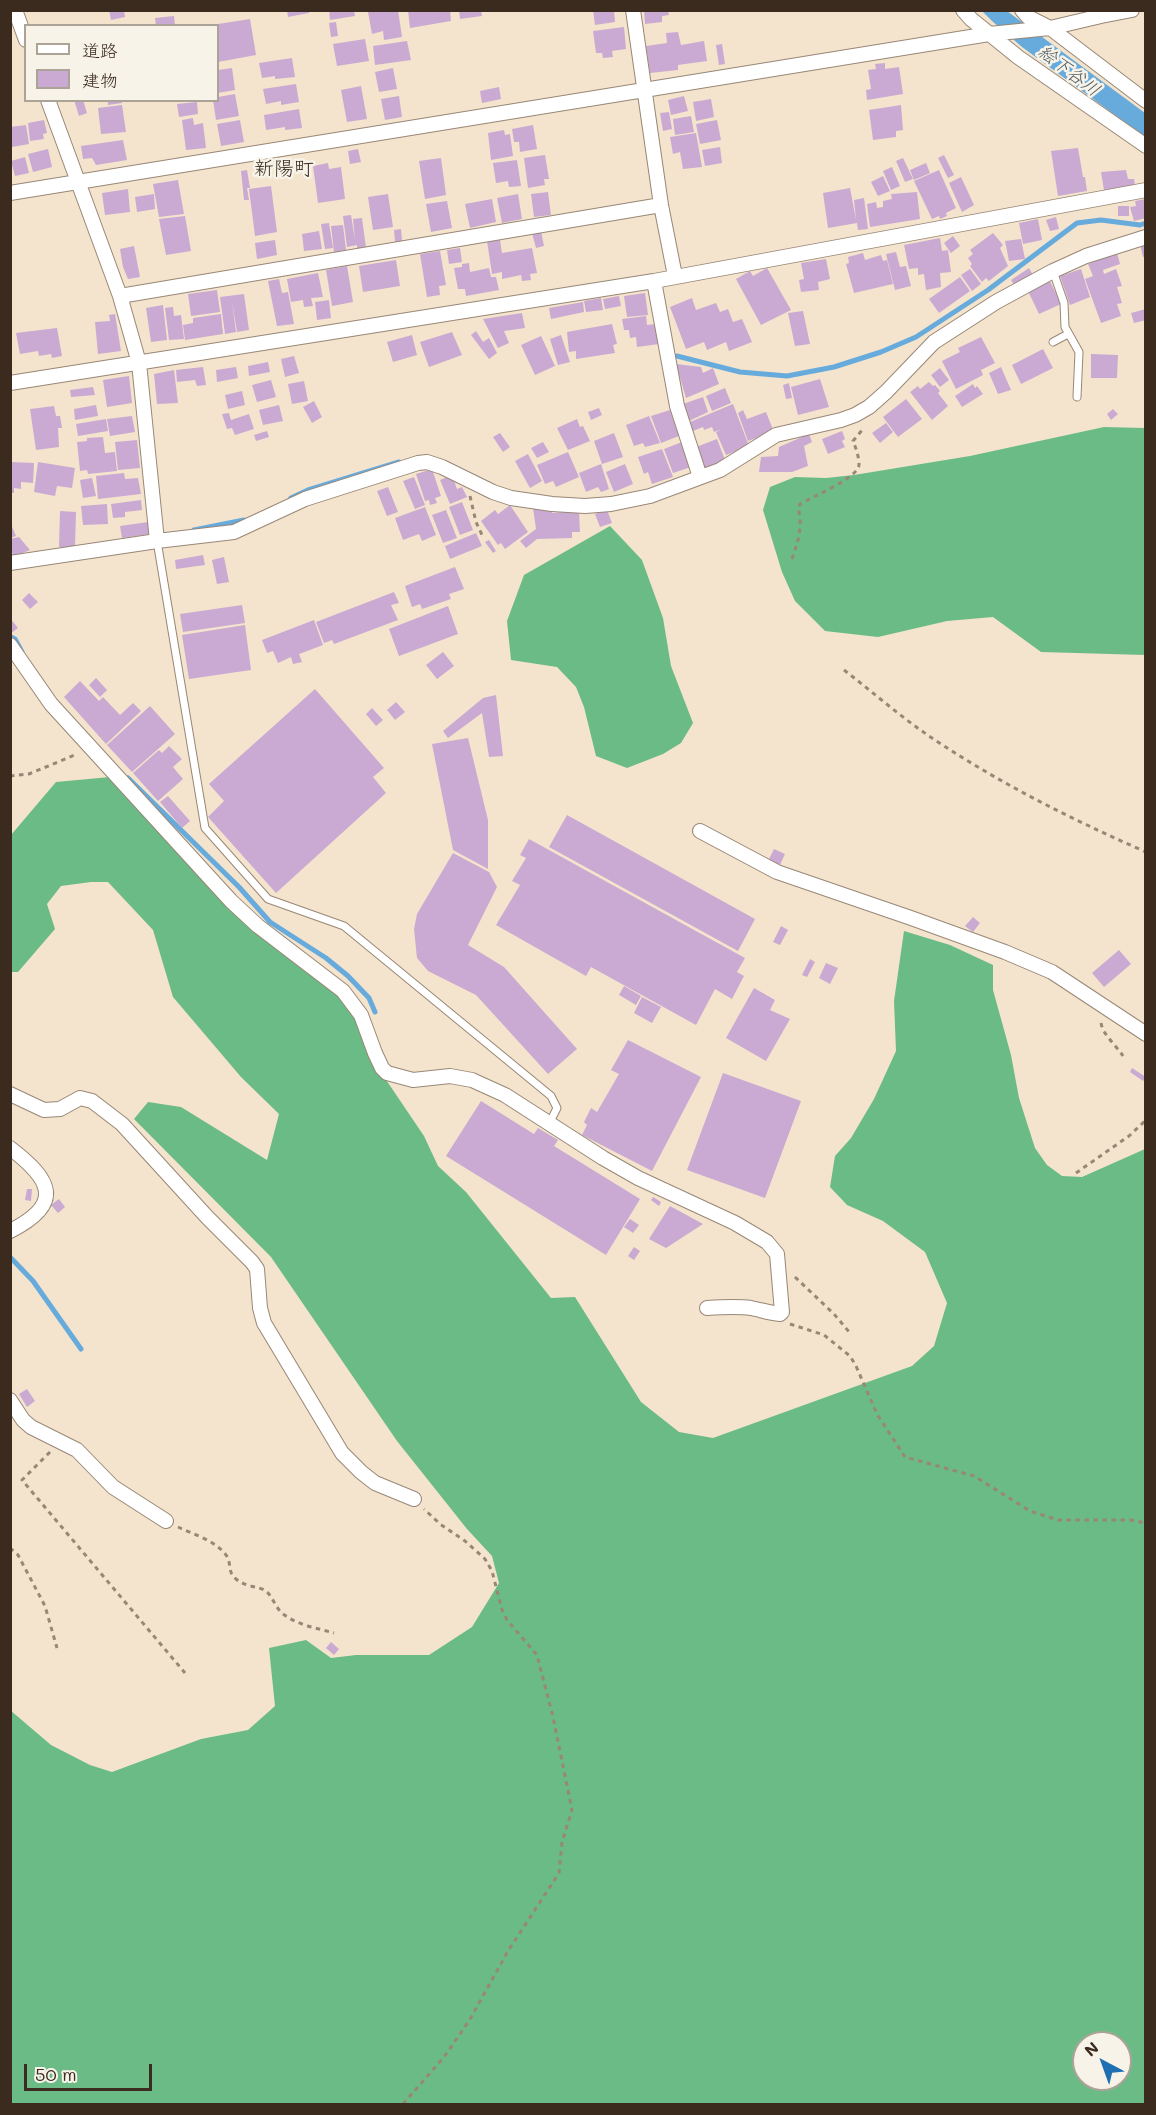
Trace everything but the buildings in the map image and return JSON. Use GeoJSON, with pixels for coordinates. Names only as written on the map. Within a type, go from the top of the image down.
{"type":"FeatureCollection","features":[{"type":"Feature","properties":{"kind":"street"},"geometry":{"type":"LineString","coordinates":[[15,10],[24,35]]}},
{"type":"Feature","properties":{"kind":"street"},"geometry":{"type":"LineString","coordinates":[[633,10],[661,205],[675,276]]}},
{"type":"Feature","properties":{"kind":"street"},"geometry":{"type":"LineString","coordinates":[[963,10],[1027,64],[1146,146]]}},
{"type":"Feature","properties":{"kind":"street"},"geometry":{"type":"LineString","coordinates":[[1022,10],[1028,17],[1050,28],[1146,101]]}},
{"type":"Feature","properties":{"kind":"street"},"geometry":{"type":"LineString","coordinates":[[10,194],[989,34],[1050,28],[1132,10]]}},
{"type":"Feature","properties":{"kind":"street"},"geometry":{"type":"LineString","coordinates":[[49,102],[120,296],[139,363],[157,540]]}},
{"type":"Feature","properties":{"kind":"street"},"geometry":{"type":"LineString","coordinates":[[10,383],[654,281],[1146,190]]}},
{"type":"Feature","properties":{"kind":"street"},"geometry":{"type":"LineString","coordinates":[[120,296],[661,205]]}},
{"type":"Feature","properties":{"kind":"street"},"geometry":{"type":"LineString","coordinates":[[10,563],[157,540],[234,532],[305,499],[427,462],[511,498],[585,506],[611,504],[650,496],[720,470],[776,435],[841,420],[869,407],[933,342],[996,302],[1086,256],[1146,237]]}},
{"type":"Feature","properties":{"kind":"street"},"geometry":{"type":"LineString","coordinates":[[654,281],[677,406],[700,477]]}},
{"type":"Feature","properties":{"kind":"street"},"geometry":{"type":"LineString","coordinates":[[10,645],[51,704],[89,749],[231,901],[258,927],[343,991],[361,1015],[375,1053],[387,1073],[413,1080],[450,1076],[472,1080],[505,1095],[638,1178],[735,1223],[767,1242],[777,1254],[782,1312],[780,1314],[750,1308],[707,1308]]}},
{"type":"Feature","properties":{"kind":"street"},"geometry":{"type":"LineString","coordinates":[[700,831],[777,872],[1005,952],[1052,972],[1146,1034]]}},
{"type":"Feature","properties":{"kind":"street"},"geometry":{"type":"LineString","coordinates":[[10,1094],[44,1110],[60,1109],[80,1098],[92,1101],[122,1124],[257,1269],[260,1308],[264,1323],[342,1453],[375,1483],[414,1499]]}},
{"type":"Feature","properties":{"kind":"street"},"geometry":{"type":"LineString","coordinates":[[10,1148],[34,1169],[44,1182],[46,1195],[41,1210],[35,1216],[10,1231]]}},
{"type":"Feature","properties":{"kind":"street"},"geometry":{"type":"LineString","coordinates":[[10,1400],[23,1420],[31,1427],[77,1450],[113,1486],[166,1521]]}},
{"type":"Feature","properties":{"kind":"lane"},"geometry":{"type":"LineString","coordinates":[[1053,271],[1064,303],[1065,327],[1079,352],[1077,397]]}},
{"type":"Feature","properties":{"kind":"lane"},"geometry":{"type":"LineString","coordinates":[[1053,342],[1068,334]]}},
{"type":"Feature","properties":{"kind":"lane"},"geometry":{"type":"LineString","coordinates":[[157,540],[205,828],[268,899],[344,926],[551,1096],[557,1108],[549,1124]]}},
{"type":"Feature","properties":{"kind":"path"},"geometry":{"type":"LineString","coordinates":[[792,559],[800,535],[801,520],[798,510],[800,504],[848,479],[856,472],[859,466],[854,441],[868,423],[871,414],[869,407]]}},
{"type":"Feature","properties":{"kind":"path"},"geometry":{"type":"LineString","coordinates":[[464,479],[468,486],[476,522],[483,537]]}},
{"type":"Feature","properties":{"kind":"path"},"geometry":{"type":"LineString","coordinates":[[844,670],[933,739],[997,779],[1081,824],[1146,852]]}},
{"type":"Feature","properties":{"kind":"path"},"geometry":{"type":"LineString","coordinates":[[10,776],[29,774],[89,749]]}},
{"type":"Feature","properties":{"kind":"path"},"geometry":{"type":"LineString","coordinates":[[1108,1008],[1102,1017],[1101,1026],[1123,1056]]}},
{"type":"Feature","properties":{"kind":"path"},"geometry":{"type":"LineString","coordinates":[[1076,1173],[1129,1136],[1146,1120]]}},
{"type":"Feature","properties":{"kind":"path"},"geometry":{"type":"LineString","coordinates":[[778,1260],[827,1307],[850,1333]]}},
{"type":"Feature","properties":{"kind":"path"},"geometry":{"type":"LineString","coordinates":[[780,1314],[791,1325],[824,1335],[850,1356],[877,1414],[905,1457],[974,1476],[1030,1511],[1058,1520],[1130,1520],[1146,1523]]}},
{"type":"Feature","properties":{"kind":"path"},"geometry":{"type":"LineString","coordinates":[[59,1440],[45,1458],[22,1480],[185,1673]]}},
{"type":"Feature","properties":{"kind":"path"},"geometry":{"type":"LineString","coordinates":[[403,2104],[444,2057],[469,2021],[508,1951],[559,1873],[562,1842],[572,1810],[553,1717],[537,1654],[507,1620],[492,1571],[485,1559],[465,1541],[440,1524],[414,1499]]}},
{"type":"Feature","properties":{"kind":"path"},"geometry":{"type":"LineString","coordinates":[[166,1521],[222,1550],[228,1558],[230,1573],[235,1579],[248,1587],[267,1592],[283,1614],[301,1623],[334,1633]]}},
{"type":"Feature","properties":{"kind":"path"},"geometry":{"type":"LineString","coordinates":[[10,1548],[18,1555],[45,1606],[57,1648]]}},
{"type":"Feature","properties":{"kind":"green space"},"geometry":{"type":"Polygon","coordinates":[[[1104,427],[1145,428],[1145,655],[1041,652],[993,617],[947,621],[878,637],[825,631],[795,601],[782,572],[763,510],[770,487],[795,477],[826,478],[854,475],[970,456],[1104,427]]]}},
{"type":"Feature","properties":{"kind":"green space"},"geometry":{"type":"Polygon","coordinates":[[[610,526],[642,560],[663,618],[671,666],[693,723],[681,743],[663,754],[627,768],[596,756],[584,707],[576,687],[557,667],[511,660],[507,621],[524,575],[610,526]]]}},
{"type":"Feature","properties":{"kind":"green space"},"geometry":{"type":"Polygon","coordinates":[[[110,777],[352,1008],[376,1065],[424,1136],[438,1166],[466,1192],[551,1298],[575,1297],[641,1402],[679,1432],[713,1438],[912,1366],[934,1346],[947,1303],[925,1252],[883,1221],[847,1205],[830,1187],[835,1156],[851,1138],[874,1099],[896,1051],[894,1001],[904,931],[950,945],[993,965],[993,990],[1011,1055],[1019,1098],[1035,1148],[1047,1165],[1062,1176],[1082,1177],[1145,1149],[1145,2104],[11,2104],[10,1710],[51,1745],[90,1765],[112,1772],[201,1739],[248,1730],[275,1706],[269,1648],[306,1640],[331,1658],[356,1655],[429,1655],[472,1627],[499,1583],[492,1556],[467,1529],[397,1441],[271,1257],[134,1119],[148,1102],[181,1107],[267,1160],[279,1114],[241,1077],[173,997],[153,930],[108,882],[61,886],[47,904],[55,929],[18,972],[11,972],[11,835],[56,782],[110,777]]]}},
{"type":"Feature","properties":{"kind":"water","name":"絵下谷川"},"geometry":{"type":"Polygon","coordinates":[[[982,11],[1007,11],[1145,113],[1145,137],[1022,47],[982,11]]]}},
{"type":"Feature","properties":{"kind":"waterway"},"geometry":{"type":"LineString","coordinates":[[677,356],[740,372],[787,376],[834,367],[881,352],[916,337],[988,290],[1077,223],[1101,220],[1140,225],[1146,223]]}},
{"type":"Feature","properties":{"kind":"waterway"},"geometry":{"type":"LineString","coordinates":[[291,498],[308,490],[399,462]]}},
{"type":"Feature","properties":{"kind":"waterway"},"geometry":{"type":"LineString","coordinates":[[194,530],[244,520]]}},
{"type":"Feature","properties":{"kind":"waterway"},"geometry":{"type":"LineString","coordinates":[[11,637],[15,639],[22,652]]}},
{"type":"Feature","properties":{"kind":"waterway"},"geometry":{"type":"LineString","coordinates":[[128,778],[239,887],[270,922],[326,958],[348,976],[369,998],[375,1012]]}},
{"type":"Feature","properties":{"kind":"waterway"},"geometry":{"type":"LineString","coordinates":[[10,1257],[33,1281],[81,1349]]}},
{"type":"Feature","properties":{"kind":"district","name":"新陽町"},"geometry":{"type":"Point","coordinates":[284,169]}}]}
